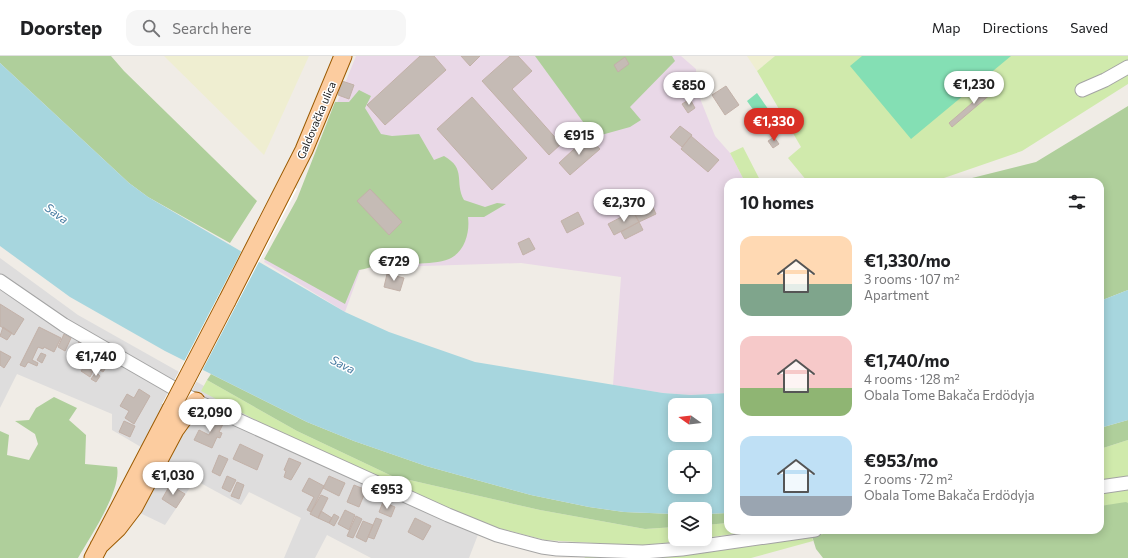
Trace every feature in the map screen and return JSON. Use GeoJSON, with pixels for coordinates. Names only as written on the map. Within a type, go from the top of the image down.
{"type":"FeatureCollection","features":[{"type":"Feature","properties":{"kind":"main road","name":"Galdovačka ulica"},"geometry":{"type":"LineString","coordinates":[[96,552],[288,184],[318,118],[342,56]]}},
{"type":"Feature","properties":{"kind":"main road"},"geometry":{"type":"LineString","coordinates":[[96,552],[118,528],[134,507],[175,430],[196,401]]}},
{"type":"Feature","properties":{"kind":"street"},"geometry":{"type":"LineString","coordinates":[[1082,90],[1105,80],[1128,67]]}},
{"type":"Feature","properties":{"kind":"street"},"geometry":{"type":"LineString","coordinates":[[0,281],[64,326],[196,401],[469,525],[497,535],[542,547],[609,552],[663,551],[786,534]]}},
{"type":"Feature","properties":{"kind":"street"},"geometry":{"type":"LineString","coordinates":[[1104,486],[1128,483]]}},
{"type":"Feature","properties":{"kind":"shaded area"},"geometry":{"type":"Polygon","coordinates":[[[356,56],[681,56],[696,69],[697,91],[715,136],[730,153],[743,178],[724,178],[724,393],[691,395],[663,393],[613,385],[621,277],[521,263],[361,268],[345,312],[264,262],[302,190],[356,56]]]}},
{"type":"Feature","properties":{"kind":"shaded area"},"geometry":{"type":"Polygon","coordinates":[[[0,258],[78,315],[282,430],[484,519],[469,558],[371,558],[327,535],[315,558],[284,558],[301,518],[249,492],[241,505],[195,480],[165,525],[113,500],[141,447],[112,430],[112,414],[17,374],[0,408],[0,258]]]}},
{"type":"Feature","properties":{"kind":"green space"},"geometry":{"type":"Polygon","coordinates":[[[0,56],[111,56],[124,71],[257,201],[230,243],[148,197],[129,183],[0,63],[0,56]]]}},
{"type":"Feature","properties":{"kind":"green space"},"geometry":{"type":"Polygon","coordinates":[[[164,56],[309,56],[264,155],[164,56]]]}},
{"type":"Feature","properties":{"kind":"green space"},"geometry":{"type":"Polygon","coordinates":[[[535,56],[672,56],[675,61],[630,107],[641,120],[630,127],[594,137],[535,56]]]}},
{"type":"Feature","properties":{"kind":"green space"},"geometry":{"type":"Polygon","coordinates":[[[747,56],[775,56],[757,71],[747,56]]]}},
{"type":"Feature","properties":{"kind":"green space"},"geometry":{"type":"Polygon","coordinates":[[[775,56],[1128,56],[1128,84],[1022,151],[944,178],[805,178],[788,158],[801,147],[757,71],[775,56]]]}},
{"type":"Feature","properties":{"kind":"green space"},"geometry":{"type":"Polygon","coordinates":[[[862,56],[1011,56],[911,139],[850,66],[862,56]]]}},
{"type":"Feature","properties":{"kind":"green space"},"geometry":{"type":"Polygon","coordinates":[[[359,90],[371,96],[365,108],[381,134],[392,136],[419,134],[434,160],[444,156],[451,161],[458,171],[461,193],[464,200],[485,207],[497,203],[506,204],[484,217],[468,217],[467,235],[463,247],[449,259],[425,263],[389,264],[359,270],[345,304],[264,259],[297,199],[335,102],[349,102],[359,90]]]}},
{"type":"Feature","properties":{"kind":"green space"},"geometry":{"type":"Polygon","coordinates":[[[757,93],[771,113],[761,121],[747,101],[757,93]]]}},
{"type":"Feature","properties":{"kind":"green space"},"geometry":{"type":"Polygon","coordinates":[[[1128,106],[1128,290],[1104,299],[1104,178],[972,178],[1036,162],[1128,106]]]}},
{"type":"Feature","properties":{"kind":"green space"},"geometry":{"type":"Polygon","coordinates":[[[743,147],[759,178],[743,178],[730,153],[743,147]]]}},
{"type":"Feature","properties":{"kind":"green space"},"geometry":{"type":"Polygon","coordinates":[[[211,374],[307,422],[354,441],[426,466],[531,495],[589,507],[624,512],[668,514],[668,527],[645,529],[540,510],[392,476],[297,431],[207,380],[211,374]]]}},
{"type":"Feature","properties":{"kind":"green space"},"geometry":{"type":"Polygon","coordinates":[[[207,380],[297,431],[392,476],[540,510],[645,529],[668,527],[668,543],[642,546],[545,540],[482,524],[267,426],[201,391],[207,380]]]}},
{"type":"Feature","properties":{"kind":"green space"},"geometry":{"type":"Polygon","coordinates":[[[54,397],[77,408],[69,420],[86,435],[85,464],[117,467],[115,488],[104,513],[78,558],[0,558],[0,431],[9,435],[7,455],[29,460],[38,444],[35,434],[15,421],[29,420],[36,408],[54,397]]]}},
{"type":"Feature","properties":{"kind":"green space"},"geometry":{"type":"Polygon","coordinates":[[[1128,420],[1128,440],[1104,448],[1104,427],[1128,420]]]}},
{"type":"Feature","properties":{"kind":"green space"},"geometry":{"type":"Polygon","coordinates":[[[1128,440],[1128,477],[1104,480],[1104,448],[1128,440]]]}},
{"type":"Feature","properties":{"kind":"green space"},"geometry":{"type":"Polygon","coordinates":[[[1128,485],[1128,503],[1104,506],[1104,488],[1128,485]]]}},
{"type":"Feature","properties":{"kind":"green space"},"geometry":{"type":"Polygon","coordinates":[[[1128,503],[1128,558],[823,558],[816,549],[812,536],[824,534],[1104,534],[1104,505],[1128,503]]]}},
{"type":"Feature","properties":{"kind":"green space"},"geometry":{"type":"Polygon","coordinates":[[[724,513],[724,523],[712,524],[712,514],[724,513]]]}},
{"type":"Feature","properties":{"kind":"green space"},"geometry":{"type":"Polygon","coordinates":[[[724,523],[724,534],[733,534],[712,537],[712,524],[724,523]]]}},
{"type":"Feature","properties":{"kind":"green space"},"geometry":{"type":"Polygon","coordinates":[[[800,534],[825,534],[812,536],[813,541],[751,558],[585,558],[582,552],[700,549],[800,534]]]}},
{"type":"Feature","properties":{"kind":"water","name":"Sava"},"geometry":{"type":"Polygon","coordinates":[[[0,63],[129,183],[148,197],[345,312],[389,332],[475,362],[663,393],[691,395],[724,393],[724,513],[712,514],[712,502],[668,502],[668,514],[624,512],[589,507],[531,495],[426,466],[354,441],[307,422],[165,351],[70,297],[0,246],[0,63]]]}},
{"type":"Feature","properties":{"kind":"water"},"geometry":{"type":"Polygon","coordinates":[[[1128,290],[1128,420],[1104,427],[1104,299],[1128,290]]]}},
{"type":"Feature","properties":{"kind":"pier"},"geometry":{"type":"Polygon","coordinates":[[[279,179],[297,189],[180,413],[162,404],[279,179]]]}},
{"type":"Feature","properties":{"kind":"building"},"geometry":{"type":"Polygon","coordinates":[[[420,56],[434,56],[446,70],[385,125],[367,105],[420,56]]]}},
{"type":"Feature","properties":{"kind":"building"},"geometry":{"type":"Polygon","coordinates":[[[461,56],[480,56],[470,66],[461,56]]]}},
{"type":"Feature","properties":{"kind":"building"},"geometry":{"type":"Polygon","coordinates":[[[510,56],[518,56],[532,71],[512,89],[561,144],[549,155],[482,81],[510,56]]]}},
{"type":"Feature","properties":{"kind":"building"},"geometry":{"type":"Polygon","coordinates":[[[625,57],[629,64],[618,72],[614,65],[625,57]]]}},
{"type":"Feature","properties":{"kind":"building"},"geometry":{"type":"Polygon","coordinates":[[[342,81],[354,85],[349,99],[338,95],[342,81]]]}},
{"type":"Feature","properties":{"kind":"building"},"geometry":{"type":"Polygon","coordinates":[[[994,84],[998,88],[952,127],[949,123],[994,84]]]}},
{"type":"Feature","properties":{"kind":"building"},"geometry":{"type":"Polygon","coordinates":[[[726,86],[739,105],[725,115],[712,95],[726,86]]]}},
{"type":"Feature","properties":{"kind":"building"},"geometry":{"type":"Polygon","coordinates":[[[472,97],[527,158],[492,190],[437,129],[472,97]]]}},
{"type":"Feature","properties":{"kind":"building"},"geometry":{"type":"Polygon","coordinates":[[[690,99],[695,108],[688,113],[682,104],[690,99]]]}},
{"type":"Feature","properties":{"kind":"building"},"geometry":{"type":"Polygon","coordinates":[[[680,126],[692,135],[682,147],[670,137],[680,126]]]}},
{"type":"Feature","properties":{"kind":"building"},"geometry":{"type":"Polygon","coordinates":[[[588,136],[600,149],[570,175],[559,163],[588,136]]]}},
{"type":"Feature","properties":{"kind":"building"},"geometry":{"type":"Polygon","coordinates":[[[691,136],[719,160],[708,172],[681,149],[691,136]]]}},
{"type":"Feature","properties":{"kind":"building"},"geometry":{"type":"Polygon","coordinates":[[[774,137],[779,144],[773,148],[768,141],[774,137]]]}},
{"type":"Feature","properties":{"kind":"building"},"geometry":{"type":"Polygon","coordinates":[[[370,189],[402,222],[389,235],[357,201],[370,189]]]}},
{"type":"Feature","properties":{"kind":"building"},"geometry":{"type":"Polygon","coordinates":[[[651,203],[656,214],[639,222],[633,211],[651,203]]]}},
{"type":"Feature","properties":{"kind":"building"},"geometry":{"type":"Polygon","coordinates":[[[633,211],[639,222],[614,235],[608,224],[633,211]]]}},
{"type":"Feature","properties":{"kind":"building"},"geometry":{"type":"Polygon","coordinates":[[[578,212],[584,224],[567,233],[561,221],[578,212]]]}},
{"type":"Feature","properties":{"kind":"building"},"geometry":{"type":"Polygon","coordinates":[[[639,222],[643,230],[625,239],[621,232],[639,222]]]}},
{"type":"Feature","properties":{"kind":"building"},"geometry":{"type":"Polygon","coordinates":[[[529,238],[535,249],[523,255],[518,243],[529,238]]]}},
{"type":"Feature","properties":{"kind":"building"},"geometry":{"type":"Polygon","coordinates":[[[387,274],[404,278],[400,291],[384,287],[387,274]]]}},
{"type":"Feature","properties":{"kind":"building"},"geometry":{"type":"Polygon","coordinates":[[[0,304],[24,319],[14,335],[0,326],[0,304]]]}},
{"type":"Feature","properties":{"kind":"building"},"geometry":{"type":"Polygon","coordinates":[[[3,327],[12,333],[7,340],[0,336],[3,327]]]}},
{"type":"Feature","properties":{"kind":"building"},"geometry":{"type":"Polygon","coordinates":[[[39,327],[61,338],[54,352],[44,347],[43,349],[38,347],[32,360],[38,363],[37,366],[28,362],[25,367],[20,365],[39,327]]]}},
{"type":"Feature","properties":{"kind":"building"},"geometry":{"type":"Polygon","coordinates":[[[64,334],[71,338],[65,351],[58,347],[64,334]]]}},
{"type":"Feature","properties":{"kind":"building"},"geometry":{"type":"Polygon","coordinates":[[[80,340],[92,347],[86,358],[74,352],[80,340]]]}},
{"type":"Feature","properties":{"kind":"building"},"geometry":{"type":"Polygon","coordinates":[[[0,351],[11,357],[4,368],[0,365],[0,351]]]}},
{"type":"Feature","properties":{"kind":"building"},"geometry":{"type":"Polygon","coordinates":[[[41,353],[46,355],[42,363],[37,360],[41,353]]]}},
{"type":"Feature","properties":{"kind":"building"},"geometry":{"type":"Polygon","coordinates":[[[97,353],[110,362],[103,372],[91,364],[97,353]]]}},
{"type":"Feature","properties":{"kind":"building"},"geometry":{"type":"Polygon","coordinates":[[[85,365],[93,371],[90,377],[81,371],[85,365]]]}},
{"type":"Feature","properties":{"kind":"building"},"geometry":{"type":"Polygon","coordinates":[[[96,372],[100,376],[96,382],[91,379],[96,372]]]}},
{"type":"Feature","properties":{"kind":"building"},"geometry":{"type":"Polygon","coordinates":[[[139,389],[150,396],[134,424],[125,418],[129,411],[120,406],[127,394],[134,398],[139,389]]]}},
{"type":"Feature","properties":{"kind":"building"},"geometry":{"type":"Polygon","coordinates":[[[207,416],[223,424],[219,432],[222,433],[220,438],[217,437],[212,448],[194,440],[199,430],[209,435],[213,426],[204,422],[207,416]]]}},
{"type":"Feature","properties":{"kind":"building"},"geometry":{"type":"Polygon","coordinates":[[[124,421],[135,426],[130,437],[119,432],[124,421]]]}},
{"type":"Feature","properties":{"kind":"building"},"geometry":{"type":"Polygon","coordinates":[[[240,444],[263,455],[257,470],[233,459],[240,444]]]}},
{"type":"Feature","properties":{"kind":"building"},"geometry":{"type":"Polygon","coordinates":[[[219,455],[228,459],[220,476],[212,472],[219,455]]]}},
{"type":"Feature","properties":{"kind":"building"},"geometry":{"type":"Polygon","coordinates":[[[289,458],[301,463],[291,480],[284,477],[286,471],[284,470],[289,458]]]}},
{"type":"Feature","properties":{"kind":"building"},"geometry":{"type":"Polygon","coordinates":[[[227,476],[236,480],[230,492],[222,488],[227,476]]]}},
{"type":"Feature","properties":{"kind":"building"},"geometry":{"type":"Polygon","coordinates":[[[329,476],[345,483],[339,496],[323,488],[329,476]]]}},
{"type":"Feature","properties":{"kind":"building"},"geometry":{"type":"Polygon","coordinates":[[[309,478],[324,486],[311,512],[307,510],[314,497],[302,491],[309,478]]]}},
{"type":"Feature","properties":{"kind":"building"},"geometry":{"type":"Polygon","coordinates":[[[237,482],[244,485],[239,499],[231,496],[237,482]]]}},
{"type":"Feature","properties":{"kind":"building"},"geometry":{"type":"Polygon","coordinates":[[[170,485],[185,494],[176,508],[162,499],[170,485]]]}},
{"type":"Feature","properties":{"kind":"building"},"geometry":{"type":"Polygon","coordinates":[[[354,485],[366,490],[359,507],[347,502],[354,485]]]}},
{"type":"Feature","properties":{"kind":"building"},"geometry":{"type":"Polygon","coordinates":[[[321,495],[328,498],[318,518],[310,514],[321,495]]]}},
{"type":"Feature","properties":{"kind":"building"},"geometry":{"type":"Polygon","coordinates":[[[383,502],[395,507],[391,517],[379,512],[383,502]]]}},
{"type":"Feature","properties":{"kind":"building"},"geometry":{"type":"Polygon","coordinates":[[[345,510],[355,515],[349,530],[338,524],[345,510]]]}},
{"type":"Feature","properties":{"kind":"building"},"geometry":{"type":"Polygon","coordinates":[[[321,511],[332,518],[329,523],[318,518],[321,511]]]}},
{"type":"Feature","properties":{"kind":"building"},"geometry":{"type":"Polygon","coordinates":[[[334,514],[339,517],[334,526],[329,523],[334,514]]]}},
{"type":"Feature","properties":{"kind":"building"},"geometry":{"type":"Polygon","coordinates":[[[356,516],[362,519],[353,538],[347,536],[356,516]]]}},
{"type":"Feature","properties":{"kind":"building"},"geometry":{"type":"Polygon","coordinates":[[[376,518],[382,520],[374,539],[368,537],[376,518]]]}},
{"type":"Feature","properties":{"kind":"building"},"geometry":{"type":"Polygon","coordinates":[[[415,518],[431,526],[423,540],[408,532],[415,518]]]}},
{"type":"Feature","properties":{"kind":"building"},"geometry":{"type":"Polygon","coordinates":[[[363,521],[373,525],[366,542],[356,537],[363,521]]]}}]}
